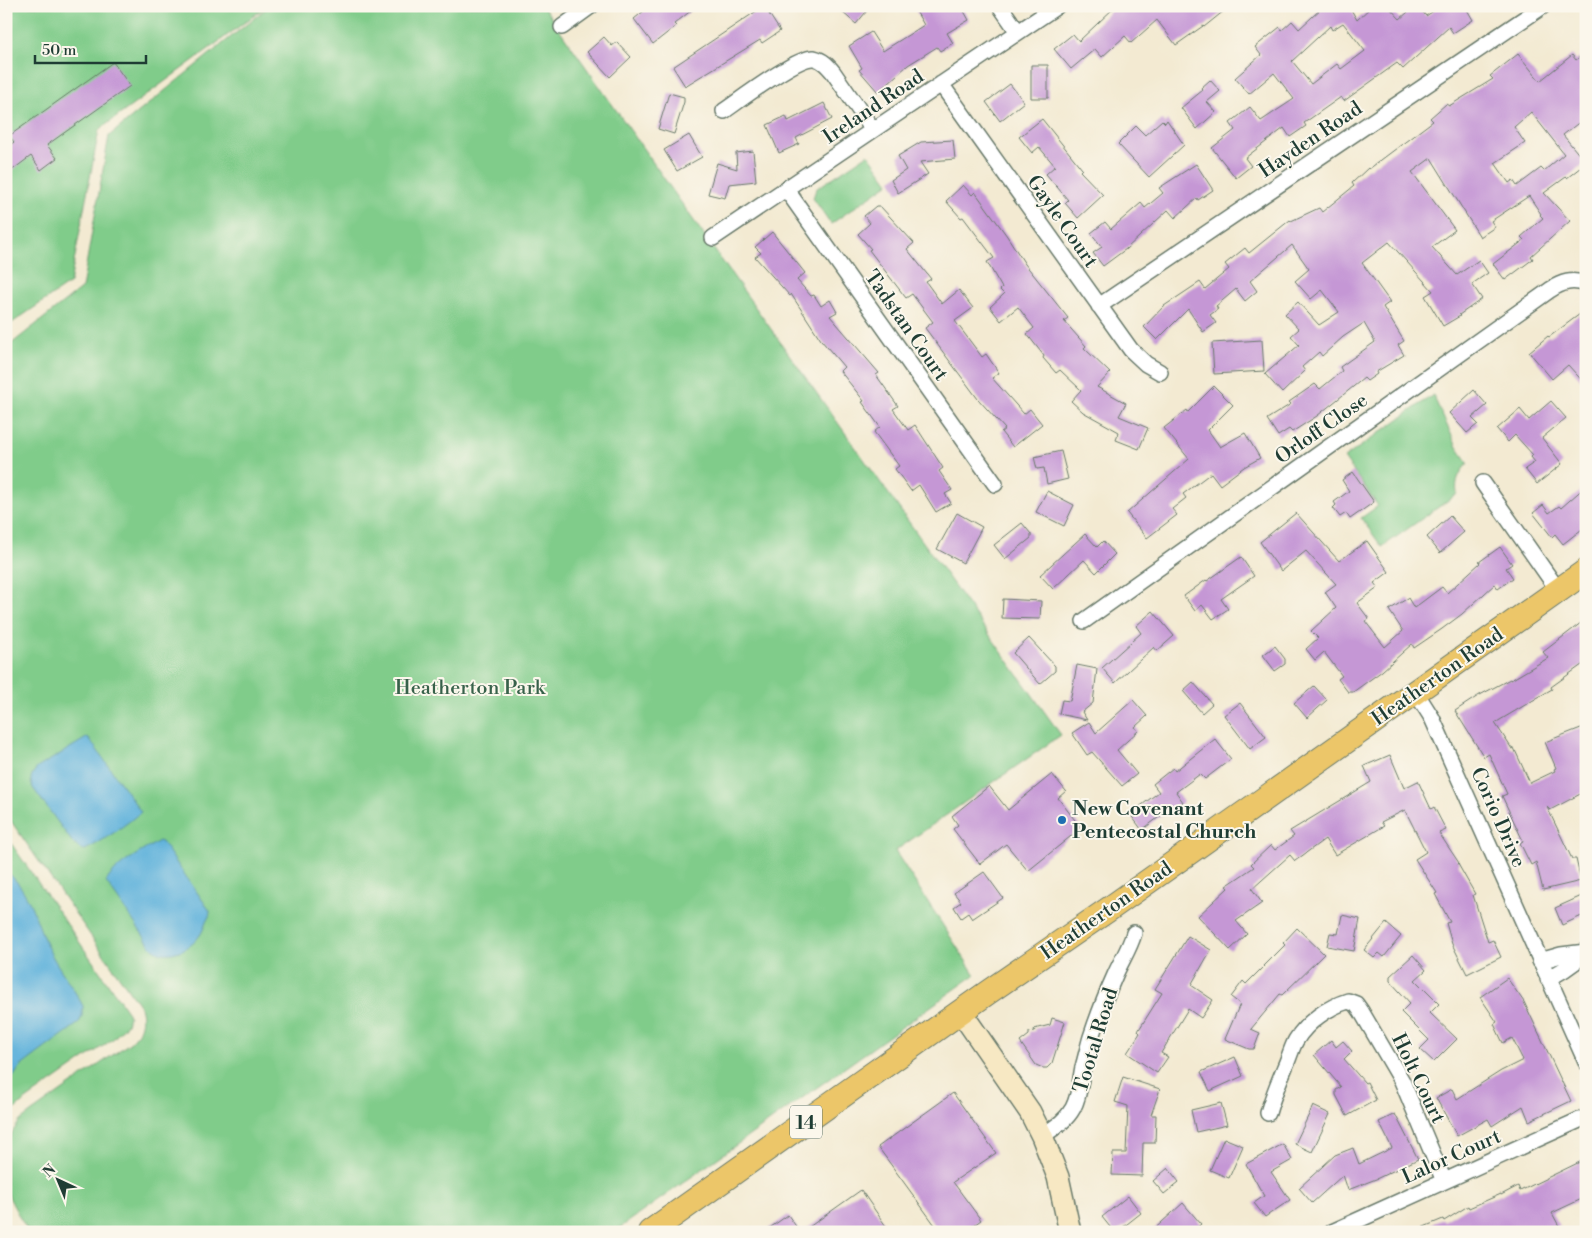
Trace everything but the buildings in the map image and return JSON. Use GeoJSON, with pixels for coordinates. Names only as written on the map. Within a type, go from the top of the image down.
{"type":"FeatureCollection","features":[{"type":"Feature","properties":{"kind":"main road","name":"Heatherton Road"},"geometry":{"type":"LineString","coordinates":[[650,1232],[1586,571]]}},
{"type":"Feature","properties":{"kind":"main road"},"geometry":{"type":"LineString","coordinates":[[961,1012],[1021,1097],[1042,1136],[1058,1178],[1070,1232]]}},
{"type":"Feature","properties":{"kind":"street"},"geometry":{"type":"LineString","coordinates":[[562,27],[592,6]]}},
{"type":"Feature","properties":{"kind":"street"},"geometry":{"type":"LineString","coordinates":[[1000,6],[1018,32]]}},
{"type":"Feature","properties":{"kind":"street","name":"Ireland Road"},"geometry":{"type":"LineString","coordinates":[[713,238],[1056,6]]}},
{"type":"Feature","properties":{"kind":"street","name":"Hayden Road"},"geometry":{"type":"LineString","coordinates":[[1099,306],[1543,6]]}},
{"type":"Feature","properties":{"kind":"street"},"geometry":{"type":"LineString","coordinates":[[724,111],[794,64],[816,58],[827,65],[833,72],[873,130]]}},
{"type":"Feature","properties":{"kind":"street","name":"Gayle Court"},"geometry":{"type":"LineString","coordinates":[[941,84],[1131,350],[1146,364],[1160,372]]}},
{"type":"Feature","properties":{"kind":"street","name":"Tadstan Court"},"geometry":{"type":"LineString","coordinates":[[786,188],[995,484]]}},
{"type":"Feature","properties":{"kind":"street","name":"Orloff Close"},"geometry":{"type":"LineString","coordinates":[[1084,621],[1550,290],[1567,281],[1586,284]]}},
{"type":"Feature","properties":{"kind":"street"},"geometry":{"type":"LineString","coordinates":[[1482,483],[1558,590]]}},
{"type":"Feature","properties":{"kind":"street","name":"Corio Drive"},"geometry":{"type":"LineString","coordinates":[[1415,691],[1432,718],[1586,1062]]}},
{"type":"Feature","properties":{"kind":"street","name":"Tootal Road"},"geometry":{"type":"LineString","coordinates":[[1042,1136],[1057,1127],[1073,1108],[1079,1093],[1083,1067],[1100,1013],[1134,933]]}},
{"type":"Feature","properties":{"kind":"street"},"geometry":{"type":"LineString","coordinates":[[1540,961],[1561,955],[1586,953]]}},
{"type":"Feature","properties":{"kind":"street"},"geometry":{"type":"LineString","coordinates":[[1548,979],[1566,969],[1586,953]]}},
{"type":"Feature","properties":{"kind":"street","name":"Holt Court"},"geometry":{"type":"LineString","coordinates":[[1268,1113],[1273,1094],[1296,1040],[1321,1015],[1349,995],[1361,1011],[1402,1081],[1444,1181]]}},
{"type":"Feature","properties":{"kind":"street","name":"Lalor Court"},"geometry":{"type":"LineString","coordinates":[[1332,1232],[1586,1117]]}},
{"type":"Feature","properties":{"kind":"green space"},"geometry":{"type":"Polygon","coordinates":[[[6,6],[267,6],[99,130],[70,283],[6,327],[6,6]]]}},
{"type":"Feature","properties":{"kind":"green space","name":"Heatherton Park"},"geometry":{"type":"Polygon","coordinates":[[[269,6],[543,6],[718,255],[1061,735],[895,851],[975,975],[614,1232],[29,1232],[9,1197],[6,1187],[6,1146],[20,1121],[131,1042],[140,1029],[142,1015],[139,1005],[6,814],[6,348],[82,288],[109,136],[269,6]]]}},
{"type":"Feature","properties":{"kind":"green space"},"geometry":{"type":"Polygon","coordinates":[[[868,154],[889,183],[831,224],[813,198],[816,189],[868,154]]]}},
{"type":"Feature","properties":{"kind":"green space"},"geometry":{"type":"Polygon","coordinates":[[[1433,395],[1457,447],[1468,463],[1458,477],[1457,494],[1382,547],[1361,518],[1378,506],[1344,458],[1433,395]]]}},
{"type":"Feature","properties":{"kind":"green space"},"geometry":{"type":"Polygon","coordinates":[[[6,836],[129,1016],[127,1024],[113,1039],[23,1102],[6,1117],[6,836]]]}},
{"type":"Feature","properties":{"kind":"water"},"geometry":{"type":"Polygon","coordinates":[[[88,737],[141,812],[100,842],[85,850],[80,849],[73,843],[33,788],[31,780],[37,768],[88,737]]]}},
{"type":"Feature","properties":{"kind":"water"},"geometry":{"type":"Polygon","coordinates":[[[159,841],[162,842],[210,911],[198,938],[184,949],[172,953],[160,952],[150,945],[106,882],[123,864],[159,841]]]}},
{"type":"Feature","properties":{"kind":"water"},"geometry":{"type":"Polygon","coordinates":[[[6,871],[21,887],[51,954],[83,1006],[79,1023],[20,1067],[14,1076],[6,1082],[6,871]]]}},
{"type":"Feature","properties":{"kind":"place","name":"New Covenant Pentecostal Church"},"geometry":{"type":"Point","coordinates":[1062,820]}}]}
